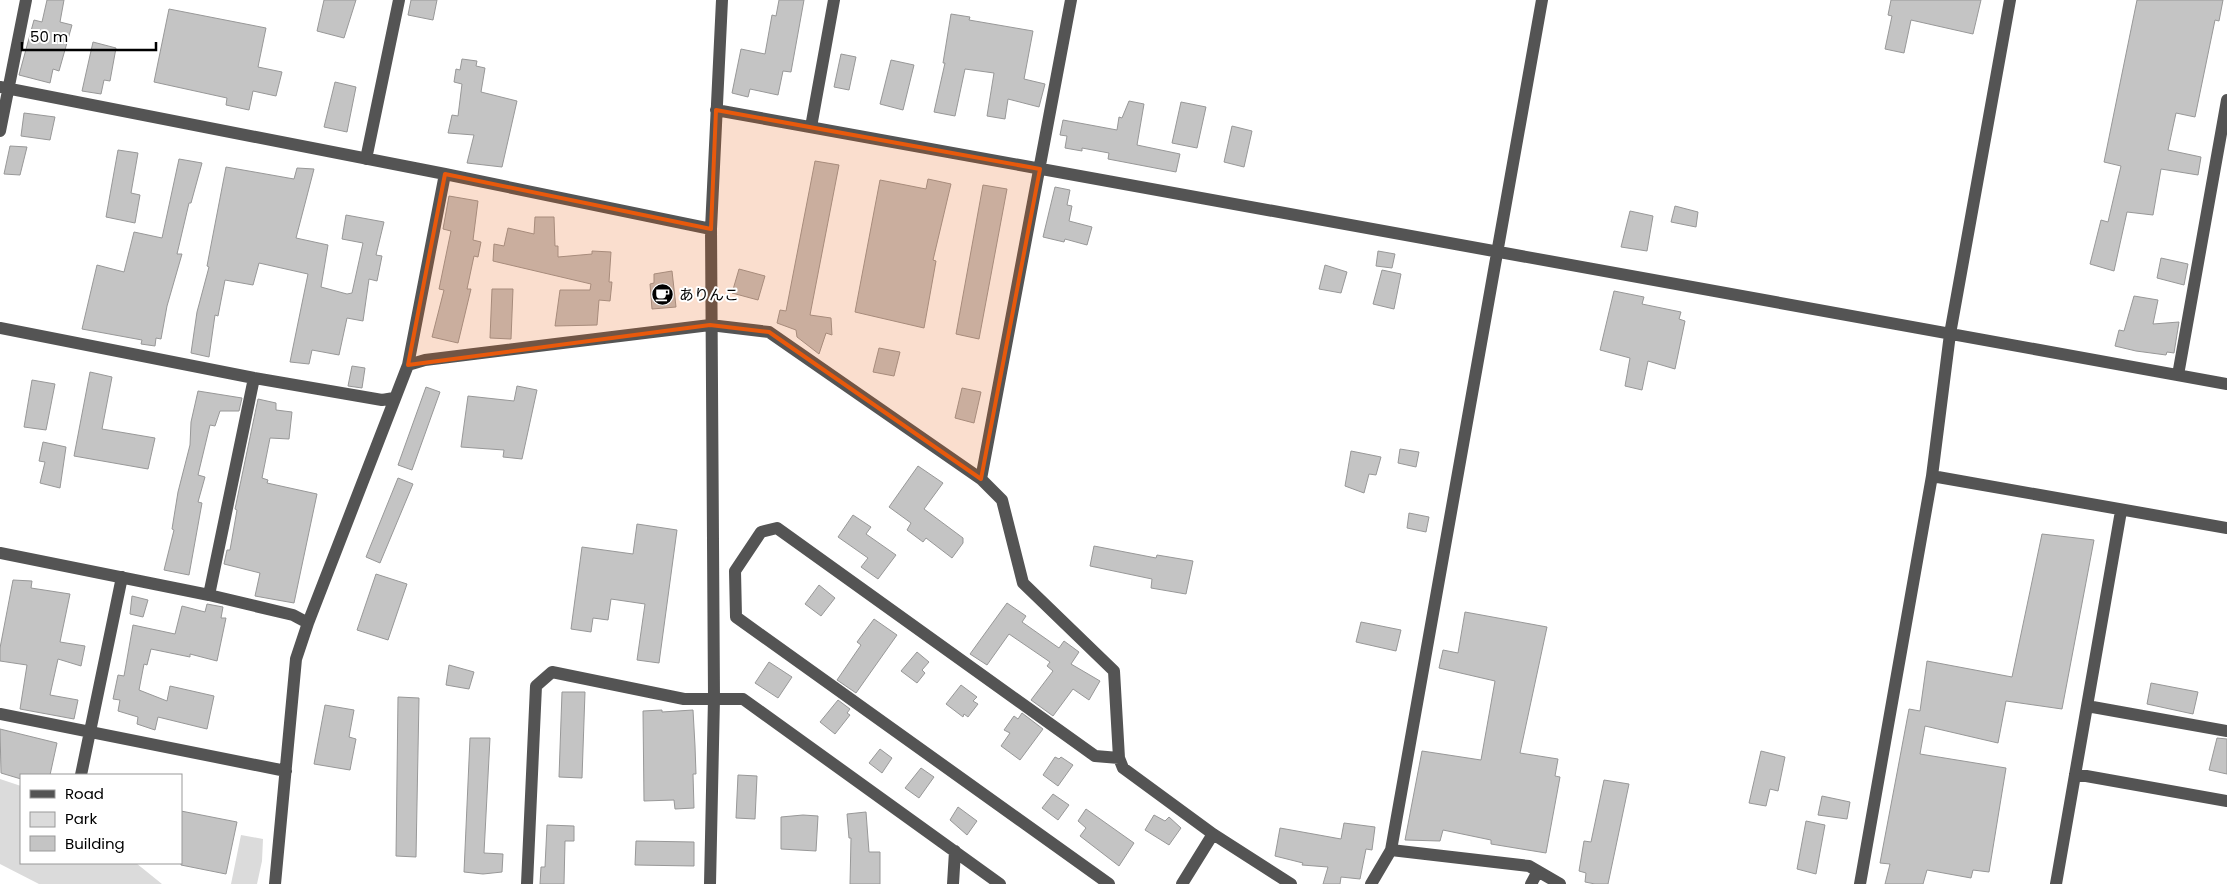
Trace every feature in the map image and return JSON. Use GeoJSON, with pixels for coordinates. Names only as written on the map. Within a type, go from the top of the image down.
{"type":"FeatureCollection","features":[{"type":"Feature","properties":{"kind":"street"},"geometry":{"type":"LineString","coordinates":[[0,131],[4,88],[26,0]]}},
{"type":"Feature","properties":{"kind":"street"},"geometry":{"type":"LineString","coordinates":[[366,159],[398,0]]}},
{"type":"Feature","properties":{"kind":"street"},"geometry":{"type":"LineString","coordinates":[[710,884],[714,698],[710,325],[711,229],[722,0]]}},
{"type":"Feature","properties":{"kind":"street"},"geometry":{"type":"LineString","coordinates":[[811,127],[834,0]]}},
{"type":"Feature","properties":{"kind":"street"},"geometry":{"type":"LineString","coordinates":[[981,479],[1071,0]]}},
{"type":"Feature","properties":{"kind":"street"},"geometry":{"type":"LineString","coordinates":[[1372,884],[1391,850],[1542,0]]}},
{"type":"Feature","properties":{"kind":"street"},"geometry":{"type":"LineString","coordinates":[[1860,884],[1932,476],[1950,334],[2010,0]]}},
{"type":"Feature","properties":{"kind":"street"},"geometry":{"type":"LineString","coordinates":[[4,88],[445,174],[711,229]]}},
{"type":"Feature","properties":{"kind":"street"},"geometry":{"type":"LineString","coordinates":[[2178,375],[2227,100]]}},
{"type":"Feature","properties":{"kind":"street"},"geometry":{"type":"LineString","coordinates":[[716,110],[2227,384]]}},
{"type":"Feature","properties":{"kind":"street"},"geometry":{"type":"LineString","coordinates":[[275,884],[296,659],[308,623],[408,365],[445,174]]}},
{"type":"Feature","properties":{"kind":"street"},"geometry":{"type":"LineString","coordinates":[[408,365],[426,360],[710,325],[769,332],[981,479],[1002,500],[1023,583],[1114,671],[1119,758],[1123,768],[1213,834],[1291,884]]}},
{"type":"Feature","properties":{"kind":"street"},"geometry":{"type":"LineString","coordinates":[[0,328],[254,378],[382,400],[394,398]]}},
{"type":"Feature","properties":{"kind":"street"},"geometry":{"type":"LineString","coordinates":[[209,595],[254,378]]}},
{"type":"Feature","properties":{"kind":"street"},"geometry":{"type":"LineString","coordinates":[[1932,476],[2121,511],[2227,528]]}},
{"type":"Feature","properties":{"kind":"street"},"geometry":{"type":"LineString","coordinates":[[2056,884],[2121,511]]}},
{"type":"Feature","properties":{"kind":"street"},"geometry":{"type":"LineString","coordinates":[[1109,884],[736,617],[735,571],[762,532],[777,528],[1095,756],[1119,758]]}},
{"type":"Feature","properties":{"kind":"street"},"geometry":{"type":"LineString","coordinates":[[0,553],[209,595],[293,615],[308,623]]}},
{"type":"Feature","properties":{"kind":"street"},"geometry":{"type":"LineString","coordinates":[[81,774],[122,577]]}},
{"type":"Feature","properties":{"kind":"street"},"geometry":{"type":"LineString","coordinates":[[527,884],[536,686],[552,672],[684,699],[743,699],[1000,884]]}},
{"type":"Feature","properties":{"kind":"street"},"geometry":{"type":"LineString","coordinates":[[2087,706],[2227,731]]}},
{"type":"Feature","properties":{"kind":"street"},"geometry":{"type":"LineString","coordinates":[[0,714],[286,771]]}},
{"type":"Feature","properties":{"kind":"street"},"geometry":{"type":"LineString","coordinates":[[2075,774],[2227,801]]}},
{"type":"Feature","properties":{"kind":"street"},"geometry":{"type":"LineString","coordinates":[[1182,884],[1213,834]]}},
{"type":"Feature","properties":{"kind":"street"},"geometry":{"type":"LineString","coordinates":[[1391,850],[1529,866],[1560,884]]}},
{"type":"Feature","properties":{"kind":"street"},"geometry":{"type":"LineString","coordinates":[[953,884],[955,851]]}},
{"type":"Feature","properties":{"kind":"street"},"geometry":{"type":"LineString","coordinates":[[1531,884],[1538,871]]}},
{"type":"Feature","properties":{"kind":"highlighted area"},"geometry":{"type":"Polygon","coordinates":[[[716,110],[1040,169],[981,479],[769,332],[710,325],[408,365],[445,174],[711,229],[716,110]]]}},
{"type":"Feature","properties":{"kind":"green space"},"geometry":{"type":"Polygon","coordinates":[[[0,779],[20,786],[20,864],[137,864],[162,884],[39,884],[0,864],[0,779]]]}},
{"type":"Feature","properties":{"kind":"green space"},"geometry":{"type":"Polygon","coordinates":[[[241,835],[263,839],[262,861],[257,884],[231,884],[241,835]]]}},
{"type":"Feature","properties":{"kind":"building"},"geometry":{"type":"Polygon","coordinates":[[[47,0],[64,0],[60,22],[72,25],[59,71],[53,69],[50,83],[19,75],[34,20],[42,22],[47,0]]]}},
{"type":"Feature","properties":{"kind":"building"},"geometry":{"type":"Polygon","coordinates":[[[324,0],[356,0],[344,38],[317,31],[324,0]]]}},
{"type":"Feature","properties":{"kind":"building"},"geometry":{"type":"Polygon","coordinates":[[[411,0],[437,0],[433,20],[408,15],[411,0]]]}},
{"type":"Feature","properties":{"kind":"building"},"geometry":{"type":"Polygon","coordinates":[[[779,0],[804,0],[791,72],[783,71],[778,95],[750,89],[748,97],[732,93],[741,49],[765,54],[772,15],[776,16],[779,0]]]}},
{"type":"Feature","properties":{"kind":"building"},"geometry":{"type":"Polygon","coordinates":[[[1891,0],[1981,0],[1973,34],[1911,20],[1904,53],[1885,49],[1892,16],[1888,15],[1891,0]]]}},
{"type":"Feature","properties":{"kind":"building"},"geometry":{"type":"Polygon","coordinates":[[[2137,0],[2223,0],[2219,21],[2215,20],[2195,117],[2176,113],[2168,150],[2201,157],[2198,175],[2161,169],[2153,215],[2127,212],[2114,271],[2090,264],[2101,220],[2108,222],[2121,166],[2104,162],[2137,0]]]}},
{"type":"Feature","properties":{"kind":"building"},"geometry":{"type":"Polygon","coordinates":[[[169,9],[266,28],[258,67],[282,72],[276,96],[253,91],[249,110],[226,105],[227,98],[154,82],[169,9]]]}},
{"type":"Feature","properties":{"kind":"building"},"geometry":{"type":"Polygon","coordinates":[[[951,14],[970,17],[969,20],[1033,31],[1024,79],[1045,84],[1039,107],[1008,99],[1005,119],[987,116],[994,73],[965,69],[955,116],[934,112],[945,63],[943,63],[951,14]]]}},
{"type":"Feature","properties":{"kind":"building"},"geometry":{"type":"Polygon","coordinates":[[[93,42],[116,48],[110,81],[104,80],[101,94],[82,91],[93,42]]]}},
{"type":"Feature","properties":{"kind":"building"},"geometry":{"type":"Polygon","coordinates":[[[841,54],[856,57],[849,90],[834,87],[841,54]]]}},
{"type":"Feature","properties":{"kind":"building"},"geometry":{"type":"Polygon","coordinates":[[[462,59],[477,61],[476,66],[485,68],[481,92],[517,101],[502,167],[467,163],[474,135],[448,133],[452,115],[458,116],[462,84],[454,82],[456,69],[460,70],[462,59]]]}},
{"type":"Feature","properties":{"kind":"building"},"geometry":{"type":"Polygon","coordinates":[[[891,60],[914,65],[903,110],[880,104],[891,60]]]}},
{"type":"Feature","properties":{"kind":"building"},"geometry":{"type":"Polygon","coordinates":[[[335,82],[356,87],[347,132],[324,127],[335,82]]]}},
{"type":"Feature","properties":{"kind":"building"},"geometry":{"type":"Polygon","coordinates":[[[1129,101],[1144,104],[1137,145],[1180,154],[1176,172],[1108,159],[1109,153],[1082,148],[1082,151],[1065,148],[1067,136],[1060,135],[1063,120],[1117,130],[1119,117],[1122,118],[1129,101]]]}},
{"type":"Feature","properties":{"kind":"building"},"geometry":{"type":"Polygon","coordinates":[[[1181,102],[1206,107],[1197,148],[1172,143],[1181,102]]]}},
{"type":"Feature","properties":{"kind":"building"},"geometry":{"type":"Polygon","coordinates":[[[24,113],[55,117],[50,140],[21,136],[24,113]]]}},
{"type":"Feature","properties":{"kind":"building"},"geometry":{"type":"Polygon","coordinates":[[[1232,126],[1252,131],[1244,167],[1224,162],[1232,126]]]}},
{"type":"Feature","properties":{"kind":"building"},"geometry":{"type":"Polygon","coordinates":[[[10,146],[27,147],[20,175],[4,174],[10,146]]]}},
{"type":"Feature","properties":{"kind":"building"},"geometry":{"type":"Polygon","coordinates":[[[118,150],[138,153],[131,193],[140,195],[135,223],[106,217],[118,150]]]}},
{"type":"Feature","properties":{"kind":"building"},"geometry":{"type":"Polygon","coordinates":[[[179,159],[202,163],[191,203],[189,203],[177,254],[182,254],[167,306],[161,339],[156,338],[155,346],[141,344],[142,340],[82,329],[97,265],[124,272],[134,232],[162,238],[179,159]]]}},
{"type":"Feature","properties":{"kind":"building"},"geometry":{"type":"Polygon","coordinates":[[[815,161],[839,165],[810,315],[831,318],[832,335],[826,333],[819,354],[797,337],[796,330],[777,323],[780,310],[786,311],[815,161]]]}},
{"type":"Feature","properties":{"kind":"building"},"geometry":{"type":"Polygon","coordinates":[[[226,167],[294,179],[297,168],[314,169],[296,238],[328,245],[321,287],[347,294],[352,293],[363,243],[342,239],[346,215],[384,222],[376,255],[382,256],[377,281],[369,279],[363,321],[347,318],[339,355],[312,350],[309,364],[290,362],[308,274],[259,263],[253,285],[225,280],[218,316],[215,315],[209,357],[191,353],[197,312],[209,267],[207,266],[226,167]]]}},
{"type":"Feature","properties":{"kind":"building"},"geometry":{"type":"Polygon","coordinates":[[[928,179],[951,184],[933,260],[936,261],[924,328],[855,312],[880,180],[926,189],[928,179]]]}},
{"type":"Feature","properties":{"kind":"building"},"geometry":{"type":"Polygon","coordinates":[[[983,185],[1007,189],[979,339],[956,334],[983,185]]]}},
{"type":"Feature","properties":{"kind":"building"},"geometry":{"type":"Polygon","coordinates":[[[1055,187],[1070,190],[1067,205],[1072,206],[1069,221],[1092,227],[1087,245],[1065,239],[1064,242],[1043,237],[1055,187]]]}},
{"type":"Feature","properties":{"kind":"building"},"geometry":{"type":"Polygon","coordinates":[[[449,196],[478,201],[473,240],[481,242],[478,257],[474,256],[467,289],[471,289],[458,343],[432,337],[444,290],[439,289],[451,231],[443,229],[449,196]]]}},
{"type":"Feature","properties":{"kind":"building"},"geometry":{"type":"Polygon","coordinates":[[[1675,206],[1698,212],[1696,227],[1671,222],[1675,206]]]}},
{"type":"Feature","properties":{"kind":"building"},"geometry":{"type":"Polygon","coordinates":[[[1630,211],[1653,216],[1647,251],[1621,247],[1630,211]]]}},
{"type":"Feature","properties":{"kind":"building"},"geometry":{"type":"Polygon","coordinates":[[[535,217],[554,217],[555,246],[558,246],[558,257],[592,254],[592,251],[611,252],[609,282],[612,282],[610,301],[599,300],[597,325],[555,326],[560,290],[590,290],[591,284],[493,261],[494,244],[504,246],[508,228],[534,234],[535,217]]]}},
{"type":"Feature","properties":{"kind":"building"},"geometry":{"type":"Polygon","coordinates":[[[1378,251],[1395,254],[1392,268],[1376,266],[1378,251]]]}},
{"type":"Feature","properties":{"kind":"building"},"geometry":{"type":"Polygon","coordinates":[[[2161,258],[2188,264],[2184,285],[2157,278],[2161,258]]]}},
{"type":"Feature","properties":{"kind":"building"},"geometry":{"type":"Polygon","coordinates":[[[1325,265],[1347,272],[1341,293],[1319,289],[1325,265]]]}},
{"type":"Feature","properties":{"kind":"building"},"geometry":{"type":"Polygon","coordinates":[[[739,269],[765,276],[758,300],[732,293],[739,269]]]}},
{"type":"Feature","properties":{"kind":"building"},"geometry":{"type":"Polygon","coordinates":[[[1382,270],[1401,274],[1394,309],[1373,304],[1382,270]]]}},
{"type":"Feature","properties":{"kind":"building","name":"ありんこ"},"geometry":{"type":"Polygon","coordinates":[[[672,271],[676,307],[652,309],[650,284],[654,283],[654,274],[672,271]]]}},
{"type":"Feature","properties":{"kind":"building"},"geometry":{"type":"Polygon","coordinates":[[[492,289],[513,289],[511,339],[490,338],[492,289]]]}},
{"type":"Feature","properties":{"kind":"building"},"geometry":{"type":"Polygon","coordinates":[[[1614,291],[1644,297],[1642,304],[1681,312],[1679,319],[1685,321],[1675,369],[1648,361],[1642,390],[1625,386],[1630,358],[1600,350],[1614,291]]]}},
{"type":"Feature","properties":{"kind":"building"},"geometry":{"type":"Polygon","coordinates":[[[2134,296],[2158,300],[2153,324],[2179,322],[2174,353],[2167,352],[2166,355],[2115,346],[2119,330],[2124,331],[2134,296]]]}},
{"type":"Feature","properties":{"kind":"building"},"geometry":{"type":"Polygon","coordinates":[[[879,348],[900,352],[894,376],[873,372],[879,348]]]}},
{"type":"Feature","properties":{"kind":"building"},"geometry":{"type":"Polygon","coordinates":[[[352,366],[365,368],[362,388],[348,386],[352,366]]]}},
{"type":"Feature","properties":{"kind":"building"},"geometry":{"type":"Polygon","coordinates":[[[90,372],[112,377],[102,429],[155,438],[148,469],[74,456],[90,372]]]}},
{"type":"Feature","properties":{"kind":"building"},"geometry":{"type":"Polygon","coordinates":[[[32,380],[55,384],[46,430],[24,427],[32,380]]]}},
{"type":"Feature","properties":{"kind":"building"},"geometry":{"type":"Polygon","coordinates":[[[517,386],[537,390],[522,459],[503,457],[504,450],[461,447],[468,396],[514,401],[517,386]]]}},
{"type":"Feature","properties":{"kind":"building"},"geometry":{"type":"Polygon","coordinates":[[[426,387],[440,392],[412,470],[398,465],[426,387]]]}},
{"type":"Feature","properties":{"kind":"building"},"geometry":{"type":"Polygon","coordinates":[[[962,388],[981,392],[974,423],[955,418],[962,388]]]}},
{"type":"Feature","properties":{"kind":"building"},"geometry":{"type":"Polygon","coordinates":[[[198,391],[242,398],[239,411],[220,411],[215,426],[210,425],[198,475],[205,477],[198,502],[202,503],[189,575],[164,570],[174,530],[172,529],[178,492],[190,445],[191,422],[198,391]]]}},
{"type":"Feature","properties":{"kind":"building"},"geometry":{"type":"Polygon","coordinates":[[[258,399],[276,403],[276,410],[292,412],[289,439],[270,438],[262,478],[268,480],[267,483],[317,494],[294,603],[255,596],[260,573],[224,564],[227,550],[230,550],[237,510],[235,509],[258,399]]]}},
{"type":"Feature","properties":{"kind":"building"},"geometry":{"type":"Polygon","coordinates":[[[43,442],[66,447],[60,488],[40,483],[45,462],[39,461],[43,442]]]}},
{"type":"Feature","properties":{"kind":"building"},"geometry":{"type":"Polygon","coordinates":[[[1400,449],[1419,452],[1416,467],[1398,463],[1400,449]]]}},
{"type":"Feature","properties":{"kind":"building"},"geometry":{"type":"Polygon","coordinates":[[[1351,451],[1381,457],[1376,475],[1369,474],[1364,493],[1345,486],[1351,451]]]}},
{"type":"Feature","properties":{"kind":"building"},"geometry":{"type":"Polygon","coordinates":[[[918,466],[943,483],[924,509],[963,538],[963,543],[952,558],[926,538],[923,542],[907,530],[911,523],[889,507],[918,466]]]}},
{"type":"Feature","properties":{"kind":"building"},"geometry":{"type":"Polygon","coordinates":[[[398,478],[413,484],[380,563],[366,557],[398,478]]]}},
{"type":"Feature","properties":{"kind":"building"},"geometry":{"type":"Polygon","coordinates":[[[1409,513],[1429,517],[1426,532],[1407,528],[1409,513]]]}},
{"type":"Feature","properties":{"kind":"building"},"geometry":{"type":"Polygon","coordinates":[[[853,515],[871,527],[866,534],[896,555],[878,579],[861,567],[868,558],[838,537],[853,515]]]}},
{"type":"Feature","properties":{"kind":"building"},"geometry":{"type":"Polygon","coordinates":[[[637,524],[677,530],[659,663],[637,660],[645,604],[611,599],[608,620],[593,618],[591,632],[571,629],[582,547],[633,554],[637,524]]]}},
{"type":"Feature","properties":{"kind":"building"},"geometry":{"type":"Polygon","coordinates":[[[2042,534],[2094,540],[2062,709],[2006,701],[1998,743],[1925,726],[1920,754],[2006,768],[1989,872],[1973,870],[1971,878],[1927,870],[1923,884],[1885,884],[1890,864],[1880,863],[1909,709],[1920,711],[1927,661],[2012,677],[2042,534]]]}},
{"type":"Feature","properties":{"kind":"building"},"geometry":{"type":"Polygon","coordinates":[[[1094,546],[1156,558],[1157,555],[1193,561],[1186,594],[1151,588],[1152,579],[1090,566],[1094,546]]]}},
{"type":"Feature","properties":{"kind":"building"},"geometry":{"type":"Polygon","coordinates":[[[376,574],[407,584],[388,640],[357,630],[376,574]]]}},
{"type":"Feature","properties":{"kind":"building"},"geometry":{"type":"Polygon","coordinates":[[[13,580],[32,581],[31,588],[70,594],[60,642],[85,646],[81,666],[58,659],[50,695],[78,700],[74,719],[20,709],[27,665],[0,661],[0,648],[13,580]]]}},
{"type":"Feature","properties":{"kind":"building"},"geometry":{"type":"Polygon","coordinates":[[[819,585],[835,598],[821,616],[805,604],[819,585]]]}},
{"type":"Feature","properties":{"kind":"building"},"geometry":{"type":"Polygon","coordinates":[[[132,596],[148,600],[143,617],[130,614],[132,596]]]}},
{"type":"Feature","properties":{"kind":"building"},"geometry":{"type":"Polygon","coordinates":[[[1007,603],[1026,616],[1022,622],[1059,648],[1064,641],[1079,652],[1071,664],[1100,681],[1089,700],[1073,689],[1053,716],[1031,700],[1053,671],[1047,666],[1050,662],[1009,634],[987,665],[970,654],[1007,603]]]}},
{"type":"Feature","properties":{"kind":"building"},"geometry":{"type":"Polygon","coordinates":[[[207,604],[223,607],[221,618],[226,618],[217,661],[190,654],[190,657],[151,649],[147,665],[144,664],[139,690],[167,701],[170,686],[214,696],[207,729],[158,717],[155,730],[137,724],[138,717],[118,711],[120,700],[113,699],[118,675],[124,676],[133,625],[175,634],[182,606],[205,612],[207,604]]]}},
{"type":"Feature","properties":{"kind":"building"},"geometry":{"type":"Polygon","coordinates":[[[1465,612],[1547,627],[1520,753],[1558,759],[1555,776],[1560,777],[1546,853],[1491,844],[1491,840],[1443,830],[1440,841],[1405,840],[1422,751],[1481,760],[1495,681],[1439,668],[1443,650],[1458,653],[1465,612]]]}},
{"type":"Feature","properties":{"kind":"building"},"geometry":{"type":"Polygon","coordinates":[[[874,619],[897,635],[856,693],[837,680],[861,645],[857,642],[874,619]]]}},
{"type":"Feature","properties":{"kind":"building"},"geometry":{"type":"Polygon","coordinates":[[[1361,622],[1401,630],[1396,651],[1356,642],[1361,622]]]}},
{"type":"Feature","properties":{"kind":"building"},"geometry":{"type":"Polygon","coordinates":[[[917,652],[929,662],[922,670],[925,673],[917,683],[901,671],[917,652]]]}},
{"type":"Feature","properties":{"kind":"building"},"geometry":{"type":"Polygon","coordinates":[[[769,662],[792,677],[778,698],[755,683],[769,662]]]}},
{"type":"Feature","properties":{"kind":"building"},"geometry":{"type":"Polygon","coordinates":[[[449,665],[474,672],[469,689],[446,685],[449,665]]]}},
{"type":"Feature","properties":{"kind":"building"},"geometry":{"type":"Polygon","coordinates":[[[2151,683],[2198,692],[2193,714],[2147,704],[2151,683]]]}},
{"type":"Feature","properties":{"kind":"building"},"geometry":{"type":"Polygon","coordinates":[[[961,685],[977,697],[973,701],[978,704],[968,717],[964,714],[963,717],[946,704],[961,685]]]}},
{"type":"Feature","properties":{"kind":"building"},"geometry":{"type":"Polygon","coordinates":[[[562,692],[585,692],[582,778],[559,777],[562,692]]]}},
{"type":"Feature","properties":{"kind":"building"},"geometry":{"type":"Polygon","coordinates":[[[398,697],[419,698],[416,857],[396,856],[398,697]]]}},
{"type":"Feature","properties":{"kind":"building"},"geometry":{"type":"Polygon","coordinates":[[[838,700],[850,709],[847,713],[850,715],[835,734],[820,722],[838,700]]]}},
{"type":"Feature","properties":{"kind":"building"},"geometry":{"type":"Polygon","coordinates":[[[325,705],[354,710],[349,737],[356,739],[350,770],[314,764],[325,705]]]}},
{"type":"Feature","properties":{"kind":"building"},"geometry":{"type":"Polygon","coordinates":[[[662,710],[662,712],[693,710],[696,774],[693,774],[694,808],[675,809],[674,800],[644,801],[643,711],[662,710]]]}},
{"type":"Feature","properties":{"kind":"building"},"geometry":{"type":"Polygon","coordinates":[[[1022,713],[1043,729],[1020,760],[1001,746],[1010,733],[1004,730],[1014,716],[1018,719],[1022,713]]]}},
{"type":"Feature","properties":{"kind":"building"},"geometry":{"type":"Polygon","coordinates":[[[0,729],[57,743],[50,774],[20,774],[20,779],[1,773],[0,729]]]}},
{"type":"Feature","properties":{"kind":"building"},"geometry":{"type":"Polygon","coordinates":[[[470,738],[490,738],[484,853],[503,854],[502,872],[483,874],[464,872],[470,738]]]}},
{"type":"Feature","properties":{"kind":"building"},"geometry":{"type":"Polygon","coordinates":[[[2217,738],[2227,739],[2227,774],[2209,770],[2217,738]]]}},
{"type":"Feature","properties":{"kind":"building"},"geometry":{"type":"Polygon","coordinates":[[[880,749],[892,758],[882,773],[869,763],[880,749]]]}},
{"type":"Feature","properties":{"kind":"building"},"geometry":{"type":"Polygon","coordinates":[[[1761,751],[1785,757],[1778,791],[1770,789],[1766,806],[1749,803],[1761,751]]]}},
{"type":"Feature","properties":{"kind":"building"},"geometry":{"type":"Polygon","coordinates":[[[1055,757],[1059,759],[1061,757],[1073,765],[1058,786],[1043,775],[1055,757]]]}},
{"type":"Feature","properties":{"kind":"building"},"geometry":{"type":"Polygon","coordinates":[[[921,768],[934,777],[919,798],[905,788],[921,768]]]}},
{"type":"Feature","properties":{"kind":"building"},"geometry":{"type":"Polygon","coordinates":[[[738,775],[757,776],[755,819],[736,818],[738,775]]]}},
{"type":"Feature","properties":{"kind":"building"},"geometry":{"type":"Polygon","coordinates":[[[1604,780],[1629,784],[1608,884],[1595,884],[1585,882],[1586,873],[1579,871],[1584,841],[1591,842],[1604,780]]]}},
{"type":"Feature","properties":{"kind":"building"},"geometry":{"type":"Polygon","coordinates":[[[1053,794],[1069,805],[1058,820],[1042,808],[1053,794]]]}},
{"type":"Feature","properties":{"kind":"building"},"geometry":{"type":"Polygon","coordinates":[[[1822,796],[1850,802],[1847,819],[1818,815],[1822,796]]]}},
{"type":"Feature","properties":{"kind":"building"},"geometry":{"type":"Polygon","coordinates":[[[958,807],[977,821],[967,835],[950,820],[958,807]]]}},
{"type":"Feature","properties":{"kind":"building"},"geometry":{"type":"Polygon","coordinates":[[[1086,809],[1134,843],[1119,866],[1080,836],[1086,828],[1078,821],[1086,809]]]}},
{"type":"Feature","properties":{"kind":"building"},"geometry":{"type":"Polygon","coordinates":[[[182,811],[237,822],[226,874],[181,865],[182,811]]]}},
{"type":"Feature","properties":{"kind":"building"},"geometry":{"type":"Polygon","coordinates":[[[866,812],[869,852],[880,852],[880,884],[850,884],[851,838],[849,838],[847,814],[866,812]]]}},
{"type":"Feature","properties":{"kind":"building"},"geometry":{"type":"Polygon","coordinates":[[[1154,815],[1165,821],[1169,817],[1181,828],[1169,845],[1145,830],[1154,815]]]}},
{"type":"Feature","properties":{"kind":"building"},"geometry":{"type":"Polygon","coordinates":[[[818,816],[816,851],[781,849],[781,817],[818,816]]]}},
{"type":"Feature","properties":{"kind":"building"},"geometry":{"type":"Polygon","coordinates":[[[1806,821],[1825,825],[1816,874],[1797,869],[1806,821]]]}},
{"type":"Feature","properties":{"kind":"building"},"geometry":{"type":"Polygon","coordinates":[[[1344,823],[1375,827],[1372,850],[1366,849],[1360,879],[1341,877],[1340,884],[1323,884],[1328,867],[1302,865],[1303,863],[1275,856],[1280,828],[1341,839],[1344,823]]]}},
{"type":"Feature","properties":{"kind":"building"},"geometry":{"type":"Polygon","coordinates":[[[547,825],[574,826],[574,841],[565,841],[564,884],[540,884],[541,867],[545,867],[547,825]]]}},
{"type":"Feature","properties":{"kind":"building"},"geometry":{"type":"Polygon","coordinates":[[[636,841],[694,842],[694,866],[635,865],[636,841]]]}},
{"type":"Feature","properties":{"kind":"place","name":"ありんこ"},"geometry":{"type":"Point","coordinates":[663,295]}}]}
